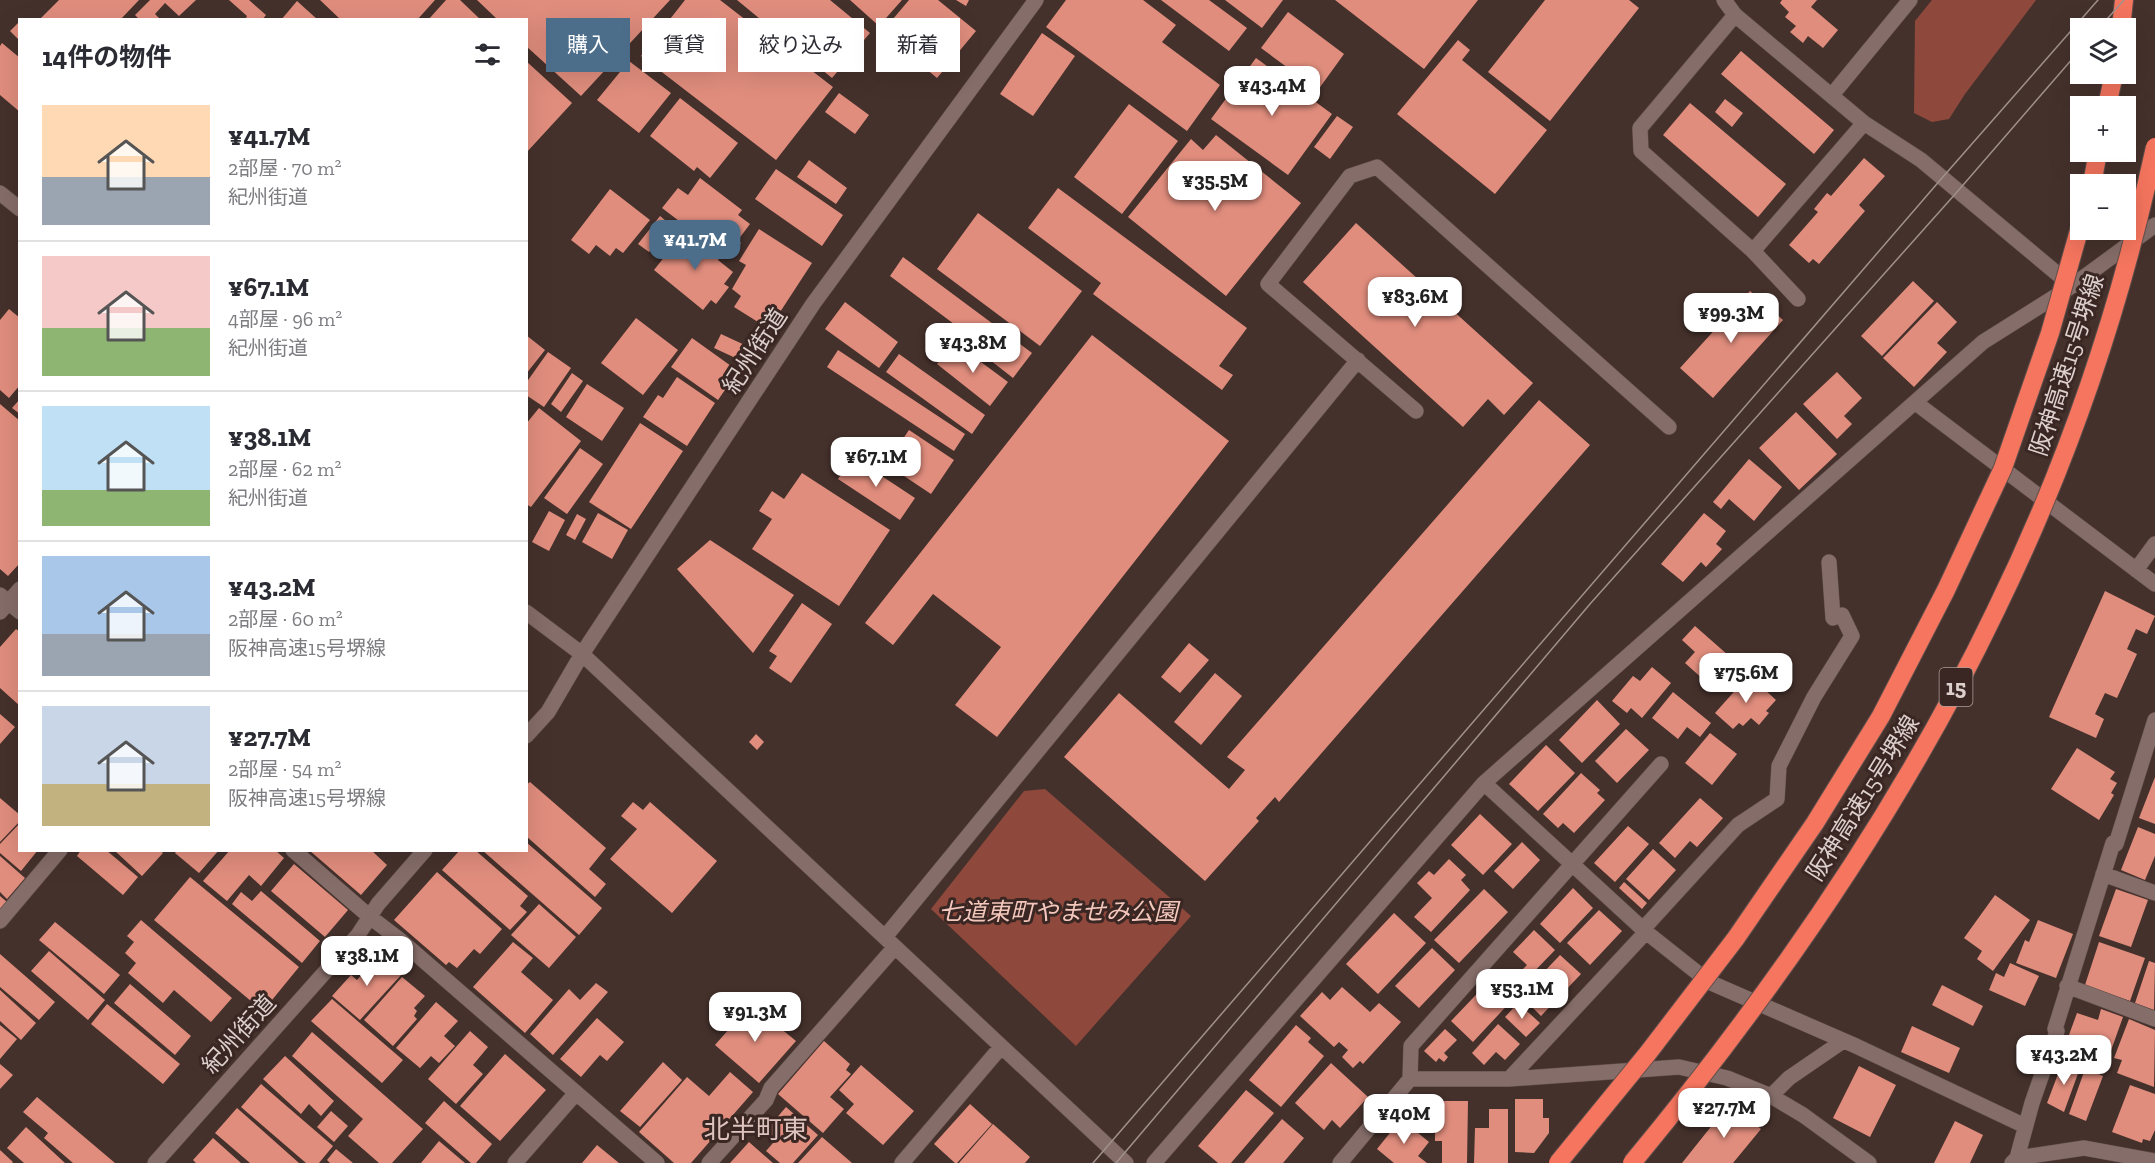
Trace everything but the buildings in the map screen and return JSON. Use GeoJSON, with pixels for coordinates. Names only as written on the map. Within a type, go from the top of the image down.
{"type":"FeatureCollection","features":[{"type":"Feature","properties":{"kind":"highway"},"geometry":{"type":"LineString","coordinates":[[2122,18],[2124,0]]}},
{"type":"Feature","properties":{"kind":"highway","name":"阪神高速15号堺線"},"geometry":{"type":"LineString","coordinates":[[1632,1163],[1705,1073],[1779,972],[1858,856],[1929,738],[1995,612],[2052,484],[2100,353],[2142,209],[2155,147]]}},
{"type":"Feature","properties":{"kind":"highway","name":"阪神高速15号堺線"},"geometry":{"type":"LineString","coordinates":[[1558,1163],[1648,1053],[1736,938],[1815,823],[1881,716],[1946,590],[2003,468],[2050,333],[2076,240]]}},
{"type":"Feature","properties":{"kind":"street","name":"紀州街道"},"geometry":{"type":"LineString","coordinates":[[528,734],[548,712],[582,654],[813,304],[1036,0]]}},
{"type":"Feature","properties":{"kind":"street"},"geometry":{"type":"LineString","coordinates":[[1724,0],[1736,15],[1864,123],[1921,160],[2072,286]]}},
{"type":"Feature","properties":{"kind":"street"},"geometry":{"type":"LineString","coordinates":[[1832,95],[1910,0]]}},
{"type":"Feature","properties":{"kind":"street"},"geometry":{"type":"LineString","coordinates":[[1736,15],[1640,128],[1641,151],[1753,251],[1798,299]]}},
{"type":"Feature","properties":{"kind":"street"},"geometry":{"type":"LineString","coordinates":[[1753,251],[1864,123]]}},
{"type":"Feature","properties":{"kind":"street"},"geometry":{"type":"LineString","coordinates":[[1416,411],[1268,284],[1350,176],[1377,167],[1669,427]]}},
{"type":"Feature","properties":{"kind":"street"},"geometry":{"type":"LineString","coordinates":[[0,193],[18,207]]}},
{"type":"Feature","properties":{"kind":"street"},"geometry":{"type":"LineString","coordinates":[[1154,1163],[1484,783],[1983,342],[2072,286],[2155,225]]}},
{"type":"Feature","properties":{"kind":"street"},"geometry":{"type":"LineString","coordinates":[[709,1163],[766,1100],[771,1088],[1358,360]]}},
{"type":"Feature","properties":{"kind":"street"},"geometry":{"type":"LineString","coordinates":[[1916,403],[2155,584]]}},
{"type":"Feature","properties":{"kind":"street"},"geometry":{"type":"LineString","coordinates":[[2136,570],[2155,544]]}},
{"type":"Feature","properties":{"kind":"street"},"geometry":{"type":"LineString","coordinates":[[1509,1079],[1738,825],[1777,799],[1779,766],[1814,697],[1852,636],[1842,615],[1833,618],[1829,562]]}},
{"type":"Feature","properties":{"kind":"street"},"geometry":{"type":"LineString","coordinates":[[7,605],[18,591]]}},
{"type":"Feature","properties":{"kind":"street"},"geometry":{"type":"LineString","coordinates":[[528,614],[582,654],[1126,1163]]}},
{"type":"Feature","properties":{"kind":"street"},"geometry":{"type":"LineString","coordinates":[[2155,720],[2116,844],[2113,843],[2067,986],[2055,1029],[2057,1031],[2025,1126],[2018,1161],[2084,1148],[2155,1161]]}},
{"type":"Feature","properties":{"kind":"street"},"geometry":{"type":"LineString","coordinates":[[1340,1163],[1410,1079],[1411,1046],[1661,764]]}},
{"type":"Feature","properties":{"kind":"street"},"geometry":{"type":"LineString","coordinates":[[1484,783],[1644,931],[1708,982],[1844,1041],[2025,1126]]}},
{"type":"Feature","properties":{"kind":"street"},"geometry":{"type":"LineString","coordinates":[[0,921],[58,852]]}},
{"type":"Feature","properties":{"kind":"street"},"geometry":{"type":"LineString","coordinates":[[295,852],[657,1163]]}},
{"type":"Feature","properties":{"kind":"street","name":"紀州街道"},"geometry":{"type":"LineString","coordinates":[[155,1163],[358,935],[378,904],[423,852]]}},
{"type":"Feature","properties":{"kind":"street"},"geometry":{"type":"LineString","coordinates":[[2103,874],[2155,893]]}},
{"type":"Feature","properties":{"kind":"street"},"geometry":{"type":"LineString","coordinates":[[2067,986],[2155,1018]]}},
{"type":"Feature","properties":{"kind":"street"},"geometry":{"type":"LineString","coordinates":[[1771,1096],[1789,1078],[1844,1041]]}},
{"type":"Feature","properties":{"kind":"street"},"geometry":{"type":"LineString","coordinates":[[902,1163],[1001,1047]]}},
{"type":"Feature","properties":{"kind":"street"},"geometry":{"type":"LineString","coordinates":[[1410,1079],[1509,1079],[1679,1067],[1727,1078],[1771,1096],[1803,1115],[1869,1163]]}},
{"type":"Feature","properties":{"kind":"street"},"geometry":{"type":"LineString","coordinates":[[515,1163],[576,1093]]}},
{"type":"Feature","properties":{"kind":"green space"},"geometry":{"type":"Polygon","coordinates":[[[1932,0],[2036,0],[1965,94],[1949,119],[1932,122],[1914,113],[1915,21],[1932,0]]]}},
{"type":"Feature","properties":{"kind":"green space","name":"七道東町やませみ公園"},"geometry":{"type":"Polygon","coordinates":[[[1045,789],[1191,916],[1076,1046],[931,909],[1024,791],[1045,789]]]}},
{"type":"Feature","properties":{"kind":"tram line"},"geometry":{"type":"LineString","coordinates":[[1093,1163],[2098,0]]}},
{"type":"Feature","properties":{"kind":"tram line"},"geometry":{"type":"LineString","coordinates":[[2108,18],[2124,0]]}},
{"type":"Feature","properties":{"kind":"tram line"},"geometry":{"type":"LineString","coordinates":[[1116,1163],[1590,604],[1957,192],[2070,62]]}},
{"type":"Feature","properties":{"kind":"district","name":"北半町東"},"geometry":{"type":"Point","coordinates":[756,1129]}}]}
